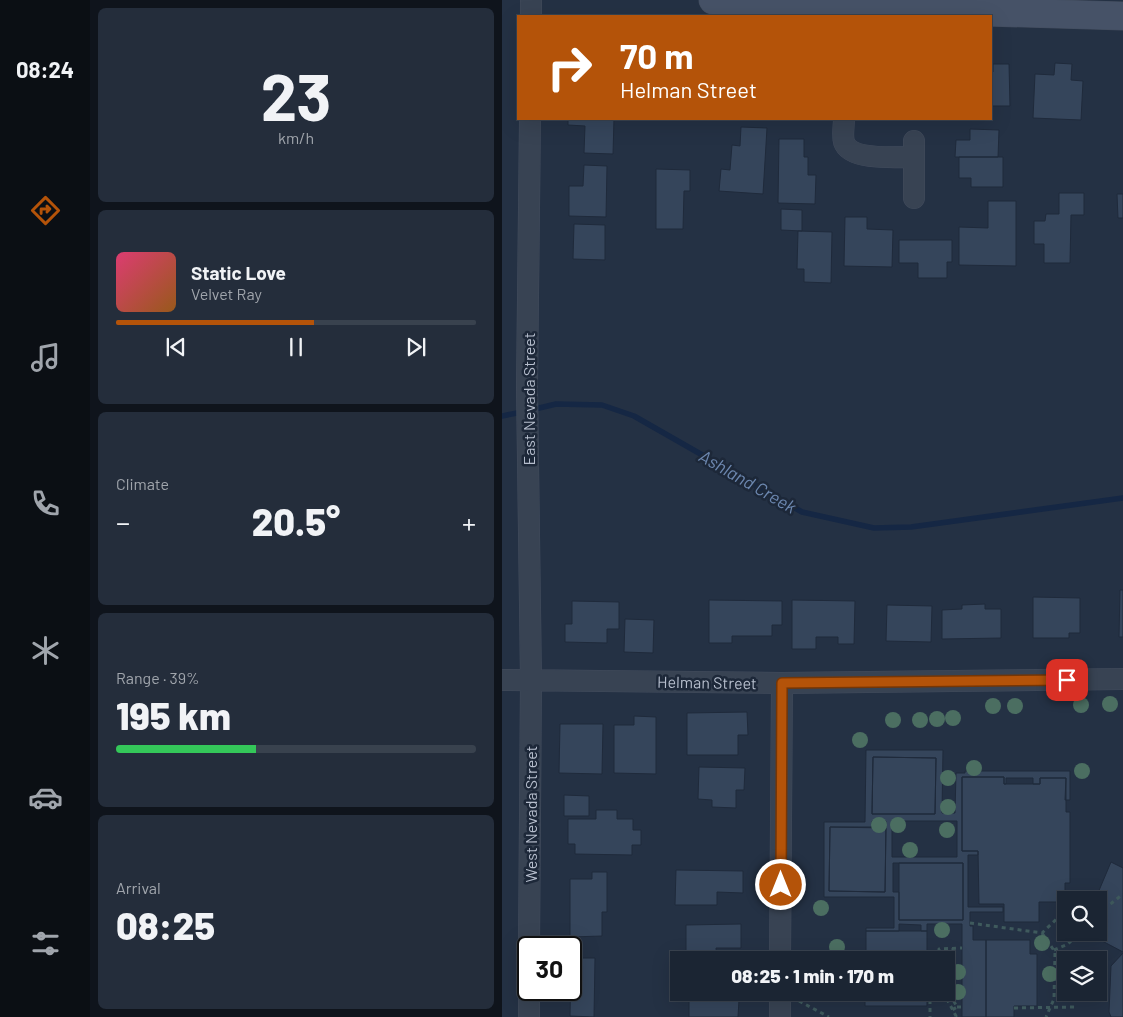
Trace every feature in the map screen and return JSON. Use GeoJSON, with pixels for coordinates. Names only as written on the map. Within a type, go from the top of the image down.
{"type":"FeatureCollection","features":[{"type":"Feature","properties":{"kind":"street"},"geometry":{"type":"LineString","coordinates":[[531,0],[531,15]]}},
{"type":"Feature","properties":{"kind":"street"},"geometry":{"type":"LineString","coordinates":[[713,0],[842,11],[888,9],[1122,16]]}},
{"type":"Feature","properties":{"kind":"street","name":"East Nevada Street"},"geometry":{"type":"LineString","coordinates":[[530,120],[527,387],[531,680]]}},
{"type":"Feature","properties":{"kind":"street"},"geometry":{"type":"LineString","coordinates":[[844,120],[844,143],[856,153],[870,156],[914,149],[914,198]]}},
{"type":"Feature","properties":{"kind":"street","name":"Helman Street"},"geometry":{"type":"LineString","coordinates":[[502,680],[782,683],[1122,679]]}},
{"type":"Feature","properties":{"kind":"street","name":"West Nevada Street"},"geometry":{"type":"LineString","coordinates":[[530,936],[531,680]]}},
{"type":"Feature","properties":{"kind":"street"},"geometry":{"type":"LineString","coordinates":[[780,951],[782,683]]}},
{"type":"Feature","properties":{"kind":"street"},"geometry":{"type":"LineString","coordinates":[[529,1001],[529,1017]]}},
{"type":"Feature","properties":{"kind":"street"},"geometry":{"type":"LineString","coordinates":[[780,1017],[788,1001]]}},
{"type":"Feature","properties":{"kind":"path"},"geometry":{"type":"LineString","coordinates":[[1107,905],[1122,894]]}},
{"type":"Feature","properties":{"kind":"path"},"geometry":{"type":"LineString","coordinates":[[1042,933],[1057,919]]}},
{"type":"Feature","properties":{"kind":"path"},"geometry":{"type":"LineString","coordinates":[[970,923],[1042,933],[1054,950],[1055,991],[1051,1008],[1046,1017]]}},
{"type":"Feature","properties":{"kind":"path"},"geometry":{"type":"LineString","coordinates":[[1054,950],[1071,941]]}},
{"type":"Feature","properties":{"kind":"path"},"geometry":{"type":"LineString","coordinates":[[939,951],[939,949],[962,948]]}},
{"type":"Feature","properties":{"kind":"path"},"geometry":{"type":"LineString","coordinates":[[798,1001],[829,1017]]}},
{"type":"Feature","properties":{"kind":"path"},"geometry":{"type":"LineString","coordinates":[[930,1001],[930,1017]]}},
{"type":"Feature","properties":{"kind":"path"},"geometry":{"type":"LineString","coordinates":[[948,1001],[956,1017]]}},
{"type":"Feature","properties":{"kind":"path"},"geometry":{"type":"LineString","coordinates":[[954,1001],[957,1007]]}},
{"type":"Feature","properties":{"kind":"path"},"geometry":{"type":"LineString","coordinates":[[952,1010],[962,1007]]}},
{"type":"Feature","properties":{"kind":"path"},"geometry":{"type":"LineString","coordinates":[[1014,1008],[1077,1007]]}},
{"type":"Feature","properties":{"kind":"building"},"geometry":{"type":"Polygon","coordinates":[[[1055,63],[1072,64],[1071,80],[1083,81],[1081,120],[1033,118],[1035,74],[1054,75],[1055,63]]]}},
{"type":"Feature","properties":{"kind":"building"},"geometry":{"type":"Polygon","coordinates":[[[993,64],[1009,64],[1010,106],[992,106],[993,64]]]}},
{"type":"Feature","properties":{"kind":"building"},"geometry":{"type":"Polygon","coordinates":[[[568,120],[614,120],[613,154],[584,153],[585,126],[568,125],[568,120]]]}},
{"type":"Feature","properties":{"kind":"building"},"geometry":{"type":"Polygon","coordinates":[[[741,127],[767,128],[763,194],[719,191],[721,169],[730,170],[732,145],[740,146],[741,127]]]}},
{"type":"Feature","properties":{"kind":"building"},"geometry":{"type":"Polygon","coordinates":[[[970,129],[999,130],[998,157],[955,157],[956,140],[970,140],[970,129]]]}},
{"type":"Feature","properties":{"kind":"building"},"geometry":{"type":"Polygon","coordinates":[[[779,139],[804,139],[804,157],[808,157],[808,175],[816,175],[815,204],[778,203],[779,139]]]}},
{"type":"Feature","properties":{"kind":"building"},"geometry":{"type":"Polygon","coordinates":[[[959,157],[1003,157],[1003,187],[971,187],[971,178],[959,178],[959,157]]]}},
{"type":"Feature","properties":{"kind":"building"},"geometry":{"type":"Polygon","coordinates":[[[584,165],[607,166],[606,217],[569,216],[569,186],[583,186],[584,165]]]}},
{"type":"Feature","properties":{"kind":"building"},"geometry":{"type":"Polygon","coordinates":[[[656,169],[690,170],[690,191],[684,191],[683,229],[656,229],[656,169]]]}},
{"type":"Feature","properties":{"kind":"building"},"geometry":{"type":"Polygon","coordinates":[[[1059,193],[1084,193],[1084,215],[1071,215],[1070,263],[1044,263],[1044,244],[1034,244],[1034,221],[1045,221],[1046,214],[1059,214],[1059,193]]]}},
{"type":"Feature","properties":{"kind":"building"},"geometry":{"type":"Polygon","coordinates":[[[1117,194],[1123,194],[1123,218],[1118,218],[1117,194]]]}},
{"type":"Feature","properties":{"kind":"building"},"geometry":{"type":"Polygon","coordinates":[[[988,201],[1016,201],[1016,266],[959,265],[959,227],[988,228],[988,201]]]}},
{"type":"Feature","properties":{"kind":"building"},"geometry":{"type":"Polygon","coordinates":[[[781,209],[802,210],[802,231],[781,230],[781,209]]]}},
{"type":"Feature","properties":{"kind":"building"},"geometry":{"type":"Polygon","coordinates":[[[845,217],[867,217],[867,229],[893,230],[892,267],[844,266],[845,217]]]}},
{"type":"Feature","properties":{"kind":"building"},"geometry":{"type":"Polygon","coordinates":[[[574,224],[605,225],[605,260],[573,259],[574,224]]]}},
{"type":"Feature","properties":{"kind":"building"},"geometry":{"type":"Polygon","coordinates":[[[798,231],[832,232],[831,283],[804,282],[804,269],[797,269],[798,231]]]}},
{"type":"Feature","properties":{"kind":"building"},"geometry":{"type":"Polygon","coordinates":[[[899,240],[952,240],[952,262],[947,262],[947,278],[918,278],[918,263],[899,263],[899,240]]]}},
{"type":"Feature","properties":{"kind":"building"},"geometry":{"type":"Polygon","coordinates":[[[1120,590],[1123,590],[1123,637],[1119,637],[1120,590]]]}},
{"type":"Feature","properties":{"kind":"building"},"geometry":{"type":"Polygon","coordinates":[[[1033,597],[1080,598],[1080,633],[1069,633],[1069,638],[1033,638],[1033,597]]]}},
{"type":"Feature","properties":{"kind":"building"},"geometry":{"type":"Polygon","coordinates":[[[709,600],[782,601],[782,625],[772,625],[772,636],[732,636],[732,643],[709,643],[709,600]]]}},
{"type":"Feature","properties":{"kind":"building"},"geometry":{"type":"Polygon","coordinates":[[[792,600],[855,601],[854,644],[838,644],[838,637],[816,637],[816,649],[792,649],[792,600]]]}},
{"type":"Feature","properties":{"kind":"building"},"geometry":{"type":"Polygon","coordinates":[[[572,601],[619,602],[619,629],[607,629],[607,643],[565,642],[565,624],[572,624],[572,601]]]}},
{"type":"Feature","properties":{"kind":"building"},"geometry":{"type":"Polygon","coordinates":[[[985,604],[985,609],[1001,609],[1001,638],[942,639],[942,610],[962,609],[962,605],[985,604]]]}},
{"type":"Feature","properties":{"kind":"building"},"geometry":{"type":"Polygon","coordinates":[[[887,605],[932,606],[931,642],[886,641],[887,605]]]}},
{"type":"Feature","properties":{"kind":"building"},"geometry":{"type":"Polygon","coordinates":[[[625,619],[654,620],[653,653],[624,652],[625,619]]]}},
{"type":"Feature","properties":{"kind":"building"},"geometry":{"type":"Polygon","coordinates":[[[747,712],[748,735],[738,735],[738,755],[687,755],[687,713],[747,712]]]}},
{"type":"Feature","properties":{"kind":"building"},"geometry":{"type":"Polygon","coordinates":[[[634,716],[656,717],[656,774],[614,773],[614,725],[634,725],[634,716]]]}},
{"type":"Feature","properties":{"kind":"building"},"geometry":{"type":"Polygon","coordinates":[[[560,724],[603,724],[602,774],[559,773],[560,724]]]}},
{"type":"Feature","properties":{"kind":"building"},"geometry":{"type":"Polygon","coordinates":[[[866,750],[943,750],[942,813],[955,813],[956,773],[965,773],[965,771],[1070,771],[1070,800],[1065,800],[1066,778],[1040,778],[1040,784],[1033,784],[1033,778],[1006,778],[1006,784],[1004,784],[1004,777],[962,777],[962,851],[978,851],[978,855],[968,855],[968,907],[1003,907],[1003,912],[970,912],[973,940],[986,940],[986,1017],[962,1017],[962,924],[927,924],[927,931],[921,931],[921,925],[899,924],[899,931],[866,931],[866,928],[894,928],[894,897],[824,897],[824,822],[865,822],[866,750]],[[873,757],[872,814],[935,814],[936,758],[873,757]],[[872,821],[872,827],[830,827],[829,891],[885,892],[886,821],[872,821]],[[892,821],[892,857],[957,857],[957,821],[892,821]],[[893,863],[893,892],[899,892],[899,920],[963,920],[963,863],[893,863]]]}},
{"type":"Feature","properties":{"kind":"building"},"geometry":{"type":"Polygon","coordinates":[[[873,757],[936,758],[935,814],[872,814],[873,757]]]}},
{"type":"Feature","properties":{"kind":"building"},"geometry":{"type":"Polygon","coordinates":[[[699,767],[745,768],[744,790],[736,790],[736,808],[712,807],[712,800],[698,799],[699,767]]]}},
{"type":"Feature","properties":{"kind":"building"},"geometry":{"type":"Polygon","coordinates":[[[962,777],[1004,777],[1004,784],[1040,784],[1040,778],[1066,778],[1066,812],[1070,812],[1070,883],[1065,883],[1065,891],[1057,891],[1057,902],[1039,902],[1039,922],[1004,922],[1004,904],[979,904],[978,851],[962,851],[962,777]]]}},
{"type":"Feature","properties":{"kind":"building"},"geometry":{"type":"Polygon","coordinates":[[[564,795],[589,796],[589,816],[564,816],[564,795]]]}},
{"type":"Feature","properties":{"kind":"building"},"geometry":{"type":"Polygon","coordinates":[[[596,810],[617,810],[617,819],[633,819],[633,830],[641,830],[641,845],[632,845],[632,855],[575,854],[575,844],[568,844],[568,819],[596,819],[596,810]]]}},
{"type":"Feature","properties":{"kind":"building"},"geometry":{"type":"Polygon","coordinates":[[[830,827],[886,828],[885,892],[829,891],[830,827]]]}},
{"type":"Feature","properties":{"kind":"building"},"geometry":{"type":"Polygon","coordinates":[[[1111,862],[1123,868],[1123,952],[1102,941],[1107,941],[1107,891],[1099,891],[1111,862]]]}},
{"type":"Feature","properties":{"kind":"building"},"geometry":{"type":"Polygon","coordinates":[[[899,863],[963,863],[963,920],[899,920],[899,863]]]}},
{"type":"Feature","properties":{"kind":"building"},"geometry":{"type":"Polygon","coordinates":[[[676,870],[743,871],[743,893],[717,892],[717,905],[675,905],[676,870]]]}},
{"type":"Feature","properties":{"kind":"building"},"geometry":{"type":"Polygon","coordinates":[[[592,872],[607,872],[607,912],[602,912],[602,936],[570,936],[570,879],[592,879],[592,872]]]}},
{"type":"Feature","properties":{"kind":"building"},"geometry":{"type":"Polygon","coordinates":[[[741,924],[741,948],[716,948],[716,951],[686,951],[686,925],[741,924]]]}},
{"type":"Feature","properties":{"kind":"building"},"geometry":{"type":"Polygon","coordinates":[[[866,931],[927,931],[927,951],[866,951],[866,931]]]}},
{"type":"Feature","properties":{"kind":"building"},"geometry":{"type":"Polygon","coordinates":[[[986,940],[1030,940],[1030,954],[1037,954],[1037,1006],[1014,1006],[1014,1017],[986,1017],[986,940]]]}},
{"type":"Feature","properties":{"kind":"building"},"geometry":{"type":"Polygon","coordinates":[[[1123,953],[1123,1017],[1111,1017],[1109,1012],[1111,966],[1123,953]]]}},
{"type":"Feature","properties":{"kind":"building"},"geometry":{"type":"Polygon","coordinates":[[[582,958],[595,958],[594,1017],[570,1016],[570,1001],[582,1001],[582,958]]]}},
{"type":"Feature","properties":{"kind":"building"},"geometry":{"type":"Polygon","coordinates":[[[689,1001],[739,1001],[738,1017],[689,1017],[689,1001]]]}},
{"type":"Feature","properties":{"kind":"building"},"geometry":{"type":"Polygon","coordinates":[[[865,1001],[927,1001],[927,1006],[865,1006],[865,1001]]]}},
{"type":"Feature","properties":{"kind":"waterway","name":"Ashland Creek"},"geometry":{"type":"LineString","coordinates":[[531,410],[556,404],[602,405],[634,416],[802,512],[874,528],[911,527],[1123,498]]}},
{"type":"Feature","properties":{"kind":"waterway","name":"Ashland Creek"},"geometry":{"type":"LineString","coordinates":[[502,416],[522,412]]}},
{"type":"Feature","properties":{"kind":"route"},"geometry":{"type":"LineString","coordinates":[[781,885],[782,683],[1067,680]]}}]}
